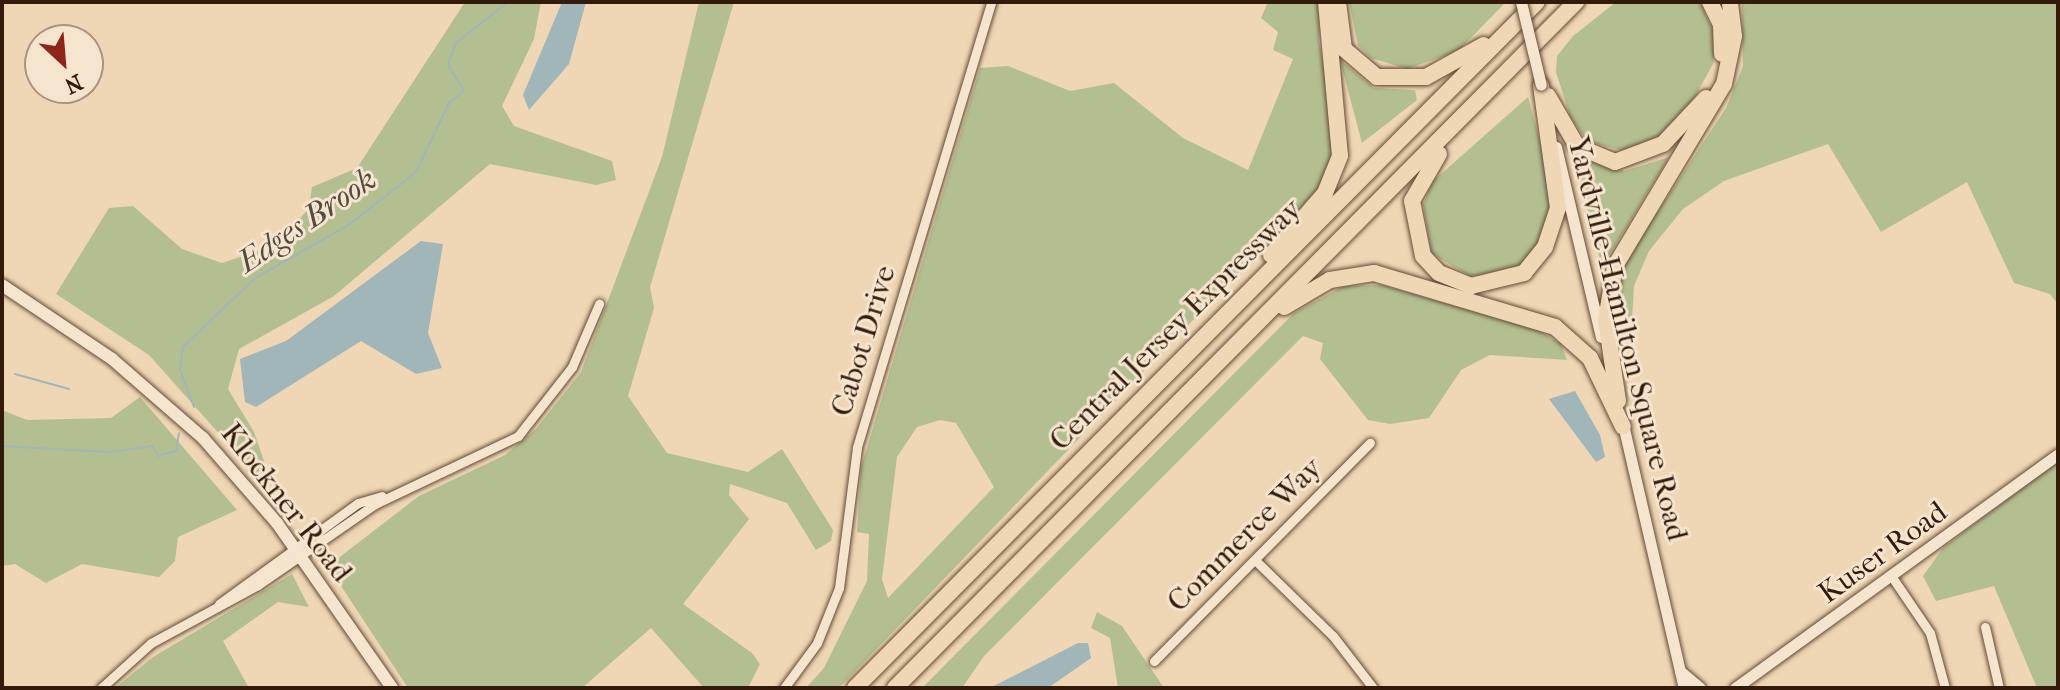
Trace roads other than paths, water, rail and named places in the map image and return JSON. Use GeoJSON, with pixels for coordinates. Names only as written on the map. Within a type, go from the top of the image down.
{"type":"FeatureCollection","features":[{"type":"Feature","properties":{"kind":"highway"},"geometry":{"type":"LineString","coordinates":[[1134,407],[1332,181],[1341,129],[1326,2]]}},
{"type":"Feature","properties":{"kind":"highway"},"geometry":{"type":"LineString","coordinates":[[1338,2],[1344,49],[1367,72],[1390,80],[1443,69],[1521,10]]}},
{"type":"Feature","properties":{"kind":"highway","name":"Central Jersey Expressway"},"geometry":{"type":"LineString","coordinates":[[855,688],[1521,10],[1537,2]]}},
{"type":"Feature","properties":{"kind":"highway","name":"Central Jersey Expressway"},"geometry":{"type":"LineString","coordinates":[[895,688],[1576,2]]}},
{"type":"Feature","properties":{"kind":"highway"},"geometry":{"type":"LineString","coordinates":[[1556,22],[1590,2]]}},
{"type":"Feature","properties":{"kind":"highway"},"geometry":{"type":"LineString","coordinates":[[1541,85],[1585,152],[1615,162],[1647,154],[1690,121],[1714,83],[1723,35],[1710,2]]}},
{"type":"Feature","properties":{"kind":"highway"},"geometry":{"type":"LineString","coordinates":[[1623,425],[1607,338],[1610,284],[1630,233],[1724,84],[1734,36],[1730,2]]}},
{"type":"Feature","properties":{"kind":"highway"},"geometry":{"type":"LineString","coordinates":[[1516,63],[1415,188],[1417,245],[1450,279],[1482,287],[1514,279],[1551,236],[1559,195],[1541,85]]}},
{"type":"Feature","properties":{"kind":"highway"},"geometry":{"type":"LineString","coordinates":[[1154,427],[1291,302],[1330,280],[1374,273],[1563,331],[1590,358],[1623,425]]}},
{"type":"Feature","properties":{"kind":"main road","name":"Klockner Road"},"geometry":{"type":"LineString","coordinates":[[2,285],[89,342],[183,418],[298,553],[392,688]]}},
{"type":"Feature","properties":{"kind":"street","name":"Cabot Drive"},"geometry":{"type":"LineString","coordinates":[[784,688],[817,643],[839,588],[857,447],[991,2]]}},
{"type":"Feature","properties":{"kind":"street","name":"Yardville-Hamilton Square Road"},"geometry":{"type":"LineString","coordinates":[[1521,10],[1684,688]]}},
{"type":"Feature","properties":{"kind":"street"},"geometry":{"type":"LineString","coordinates":[[101,688],[151,643],[211,612],[298,553],[358,503],[480,460],[518,436],[572,367],[599,304]]}},
{"type":"Feature","properties":{"kind":"street","name":"Commerce Way"},"geometry":{"type":"LineString","coordinates":[[1154,661],[1370,443]]}},
{"type":"Feature","properties":{"kind":"street","name":"Kuser Road"},"geometry":{"type":"LineString","coordinates":[[1735,687],[1892,577],[2058,454]]}},
{"type":"Feature","properties":{"kind":"street"},"geometry":{"type":"LineString","coordinates":[[1255,560],[1333,636],[1373,688]]}},
{"type":"Feature","properties":{"kind":"street"},"geometry":{"type":"LineString","coordinates":[[1892,577],[1930,633],[1945,688]]}},
{"type":"Feature","properties":{"kind":"street"},"geometry":{"type":"LineString","coordinates":[[1985,627],[1999,688]]}},
{"type":"Feature","properties":{"kind":"street"},"geometry":{"type":"LineString","coordinates":[[1672,688],[1680,670],[1700,688]]}},
{"type":"Feature","properties":{"kind":"water"},"geometry":{"type":"Polygon","coordinates":[[[562,2],[586,2],[569,64],[529,110],[523,95],[562,2]]]}},
{"type":"Feature","properties":{"kind":"water"},"geometry":{"type":"Polygon","coordinates":[[[421,241],[443,244],[428,333],[442,368],[416,374],[361,341],[256,407],[245,402],[240,359],[286,341],[421,241]]]}},
{"type":"Feature","properties":{"kind":"water"},"geometry":{"type":"Polygon","coordinates":[[[1575,391],[1600,435],[1605,457],[1596,462],[1549,399],[1575,391]]]}},
{"type":"Feature","properties":{"kind":"water"},"geometry":{"type":"Polygon","coordinates":[[[1078,643],[1088,643],[1091,658],[1048,688],[990,688],[1078,643]]]}},
{"type":"Feature","properties":{"kind":"waterway","name":"Edges Brook"},"geometry":{"type":"LineString","coordinates":[[194,407],[180,370],[183,347],[254,279],[350,224],[416,172],[449,103],[464,91],[448,64],[456,43],[508,2]]}},
{"type":"Feature","properties":{"kind":"waterway"},"geometry":{"type":"LineString","coordinates":[[15,374],[69,389]]}},
{"type":"Feature","properties":{"kind":"waterway","name":"Edges Brook"},"geometry":{"type":"LineString","coordinates":[[2,446],[110,452],[152,446],[158,456],[176,451],[179,433]]}}]}
